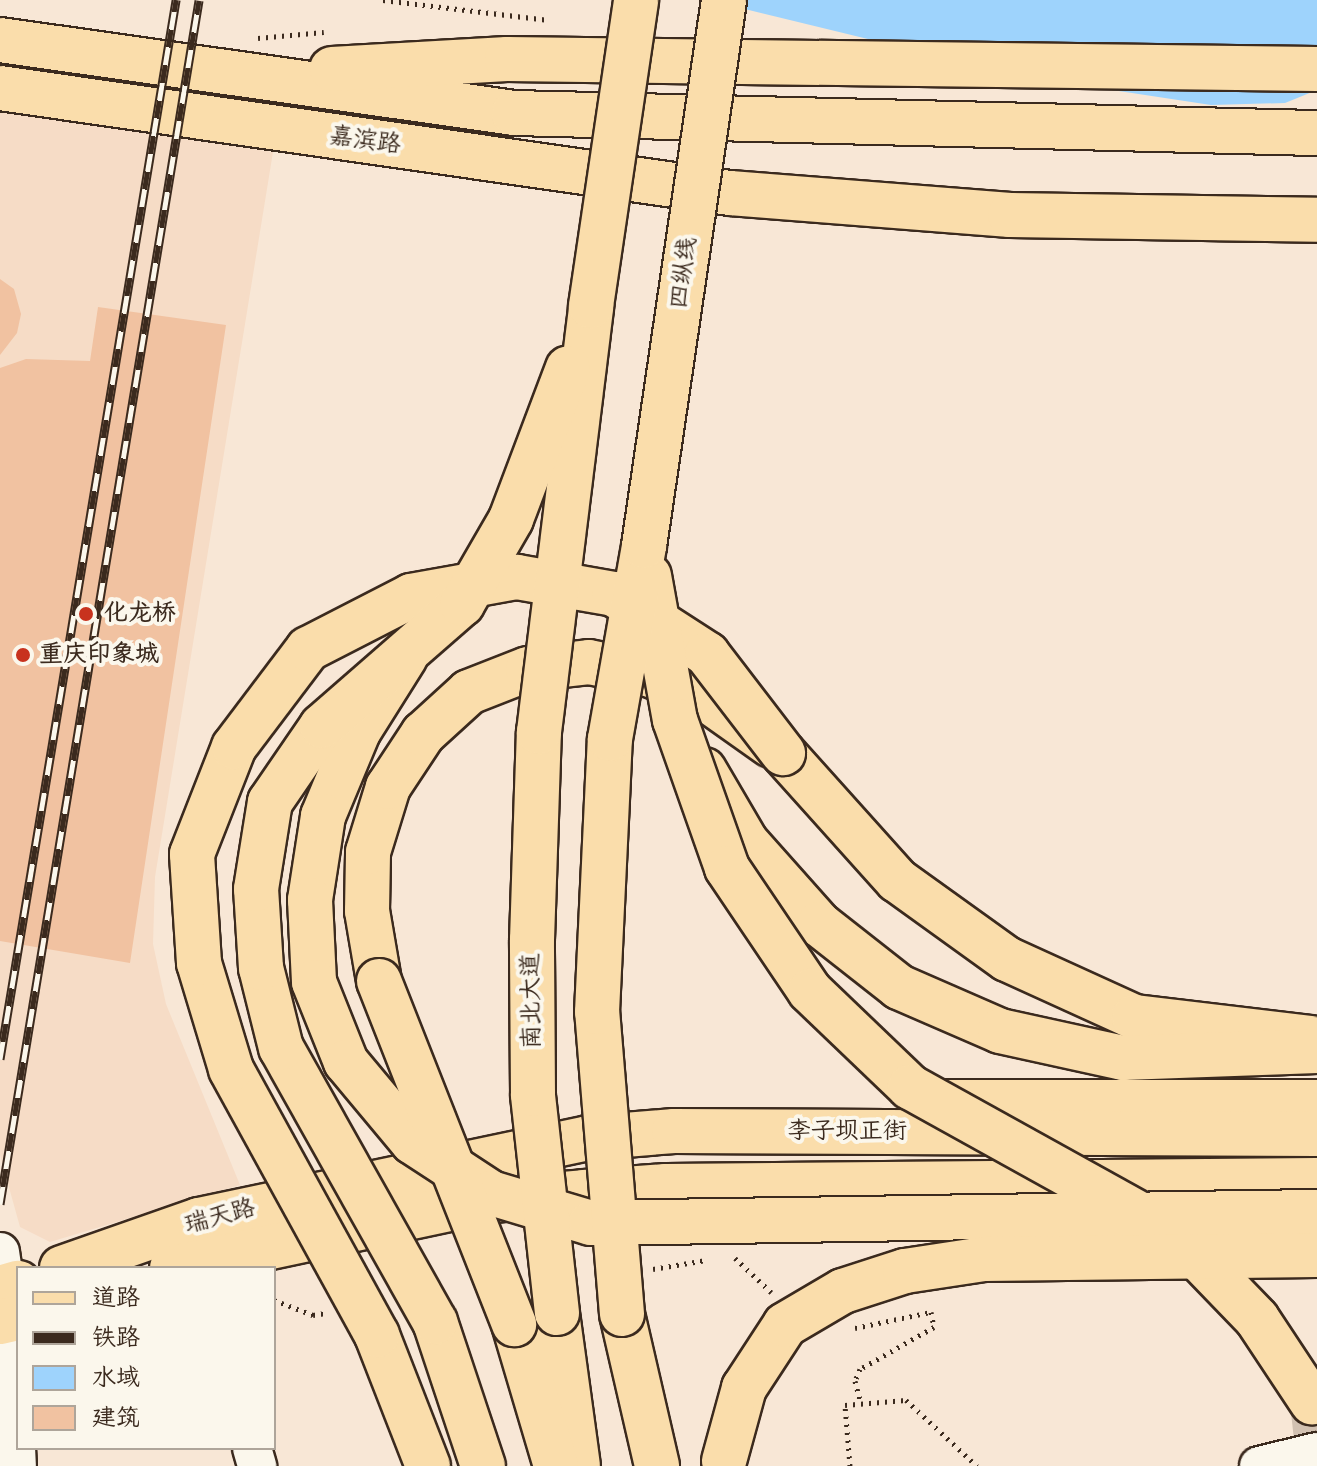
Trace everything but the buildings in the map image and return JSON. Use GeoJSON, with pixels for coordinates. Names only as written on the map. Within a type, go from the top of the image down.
{"type":"FeatureCollection","features":[{"type":"Feature","properties":{"kind":"main road"},"geometry":{"type":"LineString","coordinates":[[483,1466],[435,1322],[281,1048],[261,968],[256,889],[270,802],[322,726],[405,657],[462,604],[511,519],[591,306],[636,0]]}},
{"type":"Feature","properties":{"kind":"main road","name":"四纵线"},"geometry":{"type":"LineString","coordinates":[[644,546],[724,0]]}},
{"type":"Feature","properties":{"kind":"main road","name":"嘉滨路"},"geometry":{"type":"LineString","coordinates":[[0,40],[514,113],[1317,133]]}},
{"type":"Feature","properties":{"kind":"main road"},"geometry":{"type":"LineString","coordinates":[[234,75],[507,59],[1317,69]]}},
{"type":"Feature","properties":{"kind":"main road","name":"嘉滨路"},"geometry":{"type":"LineString","coordinates":[[0,88],[730,193]]}},
{"type":"Feature","properties":{"kind":"main road"},"geometry":{"type":"LineString","coordinates":[[730,193],[1317,196]]}},
{"type":"Feature","properties":{"kind":"main road"},"geometry":{"type":"LineString","coordinates":[[730,193],[1010,215],[1317,220]]}},
{"type":"Feature","properties":{"kind":"main road","name":"南北大道"},"geometry":{"type":"LineString","coordinates":[[578,1466],[557,1313],[533,1094],[532,940],[539,732],[591,306]]}},
{"type":"Feature","properties":{"kind":"main road"},"geometry":{"type":"LineString","coordinates":[[644,546],[675,720],[727,868],[810,991],[910,1087],[1175,1234],[1257,1319],[1312,1402]]}},
{"type":"Feature","properties":{"kind":"main road"},"geometry":{"type":"LineString","coordinates":[[644,546],[610,739],[597,1012],[622,1314],[657,1466]]}},
{"type":"Feature","properties":{"kind":"main road"},"geometry":{"type":"LineString","coordinates":[[428,1466],[377,1335],[231,1069],[199,963],[192,854],[234,747],[308,649],[411,596],[517,577],[614,594],[707,654],[783,753],[897,880],[1007,959],[1134,1017],[1317,1039]]}},
{"type":"Feature","properties":{"kind":"main road"},"geometry":{"type":"LineString","coordinates":[[405,657],[358,732],[323,816],[310,900],[314,982],[346,1062],[413,1142],[491,1193],[591,1223],[1317,1212]]}},
{"type":"Feature","properties":{"kind":"main road"},"geometry":{"type":"LineString","coordinates":[[556,1466],[514,1324],[379,981],[367,911],[368,852],[388,787],[423,734],[469,692],[528,669],[589,662],[648,674],[699,694],[783,753]]}},
{"type":"Feature","properties":{"kind":"main road"},"geometry":{"type":"LineString","coordinates":[[675,720],[746,842],[819,924],[899,987],[1000,1031],[1123,1058],[1317,1051]]}},
{"type":"Feature","properties":{"kind":"main road"},"geometry":{"type":"LineString","coordinates":[[381,1178],[489,1131],[561,1114],[631,1104],[1317,1102]]}},
{"type":"Feature","properties":{"kind":"main road","name":"李子坝正街"},"geometry":{"type":"LineString","coordinates":[[381,1178],[588,1138],[674,1131],[1317,1134]]}},
{"type":"Feature","properties":{"kind":"main road","name":"瑞天路"},"geometry":{"type":"LineString","coordinates":[[68,1266],[199,1220],[381,1178]]}},
{"type":"Feature","properties":{"kind":"main road","name":"瑞天路"},"geometry":{"type":"LineString","coordinates":[[196,1264],[493,1200],[666,1186],[1317,1180]]}},
{"type":"Feature","properties":{"kind":"main road"},"geometry":{"type":"LineString","coordinates":[[723,1464],[744,1388],[785,1325],[843,1291],[905,1271],[984,1259],[1317,1255]]}},
{"type":"Feature","properties":{"kind":"street"},"geometry":{"type":"LineString","coordinates":[[8,1296],[16,1447]]}},
{"type":"Feature","properties":{"kind":"street"},"geometry":{"type":"LineString","coordinates":[[1259,1466],[1317,1452]]}},
{"type":"Feature","properties":{"kind":"path"},"geometry":{"type":"LineString","coordinates":[[845,1330],[931,1312],[934,1327],[860,1369],[855,1381],[860,1400]]}},
{"type":"Feature","properties":{"kind":"path"},"geometry":{"type":"LineString","coordinates":[[850,1466],[845,1405],[860,1400],[906,1400],[977,1466]]}},
{"type":"Feature","properties":{"kind":"shaded area"},"geometry":{"type":"Polygon","coordinates":[[[0,112],[273,152],[155,877],[153,944],[166,1004],[240,1185],[50,1242],[20,1227],[0,1155],[0,112]]]}},
{"type":"Feature","properties":{"kind":"water"},"geometry":{"type":"Polygon","coordinates":[[[708,0],[1317,0],[1317,90],[1285,103],[1211,105],[1020,76],[708,0]]]}},
{"type":"Feature","properties":{"kind":"tunnel"},"geometry":{"type":"LineString","coordinates":[[1312,1402],[1317,1448]]}},
{"type":"Feature","properties":{"kind":"railway"},"geometry":{"type":"LineString","coordinates":[[0,1059],[176,0]]}},
{"type":"Feature","properties":{"kind":"railway"},"geometry":{"type":"LineString","coordinates":[[0,1204],[199,0]]}},
{"type":"Feature","properties":{"kind":"place","name":"化龙桥"},"geometry":{"type":"Point","coordinates":[86,614]}},
{"type":"Feature","properties":{"kind":"place","name":"重庆印象城"},"geometry":{"type":"Point","coordinates":[23,655]}}]}
